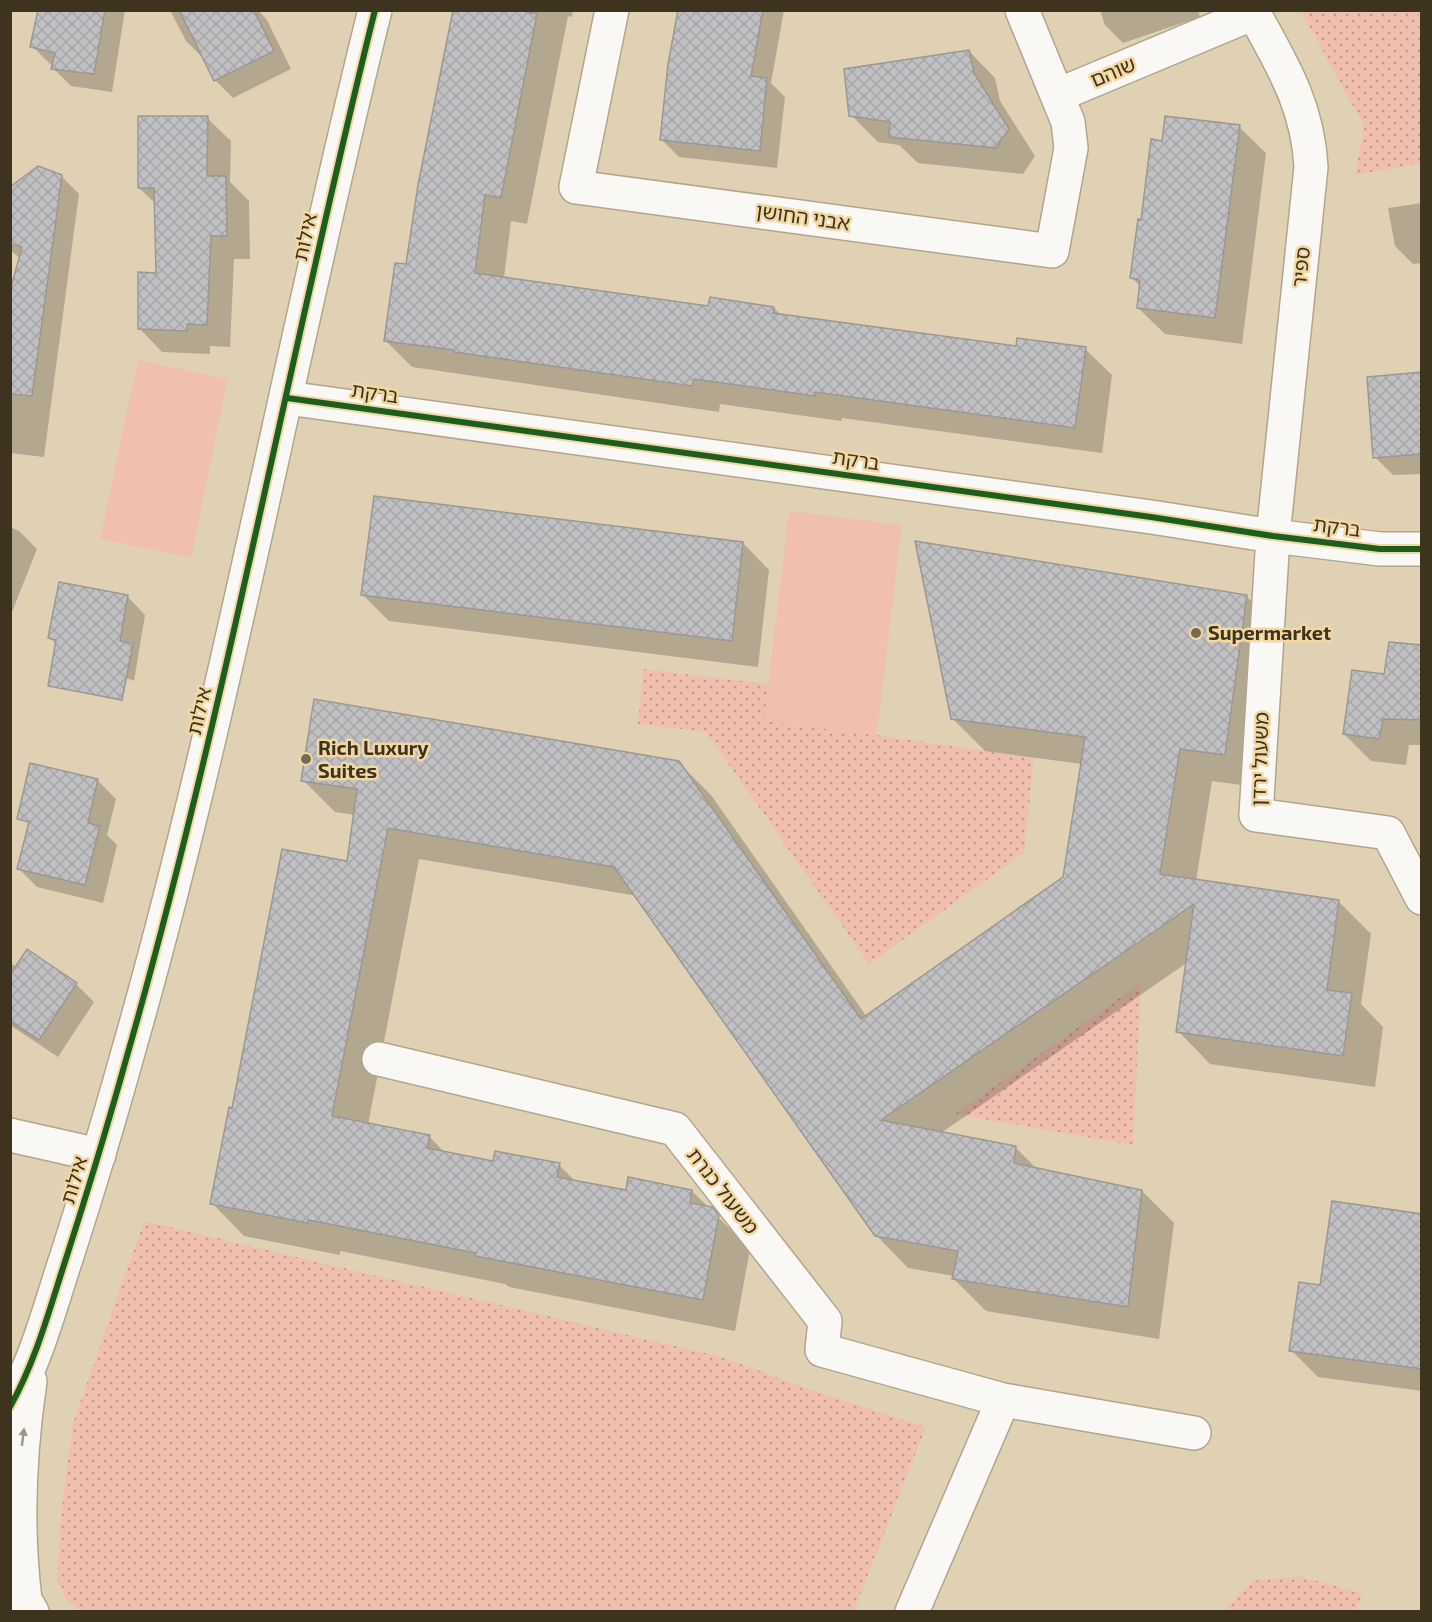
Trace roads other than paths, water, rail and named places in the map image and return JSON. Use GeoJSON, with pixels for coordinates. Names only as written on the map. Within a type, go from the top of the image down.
{"type":"FeatureCollection","features":[{"type":"Feature","properties":{"kind":"street","name":"אילות"},"geometry":{"type":"LineString","coordinates":[[10,1407],[32,1364],[99,1155],[144,998],[190,821],[245,588],[334,184],[375,10]]}},
{"type":"Feature","properties":{"kind":"street","name":"אבני החושן"},"geometry":{"type":"LineString","coordinates":[[612,10],[576,187],[1052,251],[1071,148],[1068,122],[1058,95]]}},
{"type":"Feature","properties":{"kind":"street"},"geometry":{"type":"LineString","coordinates":[[1022,10],[1058,95]]}},
{"type":"Feature","properties":{"kind":"street","name":"שוהם"},"geometry":{"type":"LineString","coordinates":[[1058,95],[1253,12]]}},
{"type":"Feature","properties":{"kind":"street","name":"ספיר"},"geometry":{"type":"LineString","coordinates":[[1253,12],[1295,92],[1305,123],[1311,167],[1273,536]]}},
{"type":"Feature","properties":{"kind":"street","name":"ברקת"},"geometry":{"type":"LineString","coordinates":[[287,398],[1151,517],[1273,536],[1380,549],[1422,549]]}},
{"type":"Feature","properties":{"kind":"street","name":"משעול ירדן"},"geometry":{"type":"LineString","coordinates":[[1273,536],[1256,815],[1388,833],[1422,898]]}},
{"type":"Feature","properties":{"kind":"street","name":"משעול כנרת"},"geometry":{"type":"LineString","coordinates":[[379,1059],[675,1129],[825,1321],[822,1350],[1003,1400],[1194,1433]]}},
{"type":"Feature","properties":{"kind":"street"},"geometry":{"type":"LineString","coordinates":[[10,1135],[99,1155]]}},
{"type":"Feature","properties":{"kind":"street","name":"אילות"},"geometry":{"type":"LineString","coordinates":[[22,1600],[19,1480],[32,1364]]}},
{"type":"Feature","properties":{"kind":"street"},"geometry":{"type":"LineString","coordinates":[[912,1611],[1003,1400]]}},
{"type":"Feature","properties":{"kind":"place","name":"Supermarket"},"geometry":{"type":"Point","coordinates":[1196,633]}},
{"type":"Feature","properties":{"kind":"place","name":"Rich Luxury Suites"},"geometry":{"type":"Point","coordinates":[306,759]}}]}
